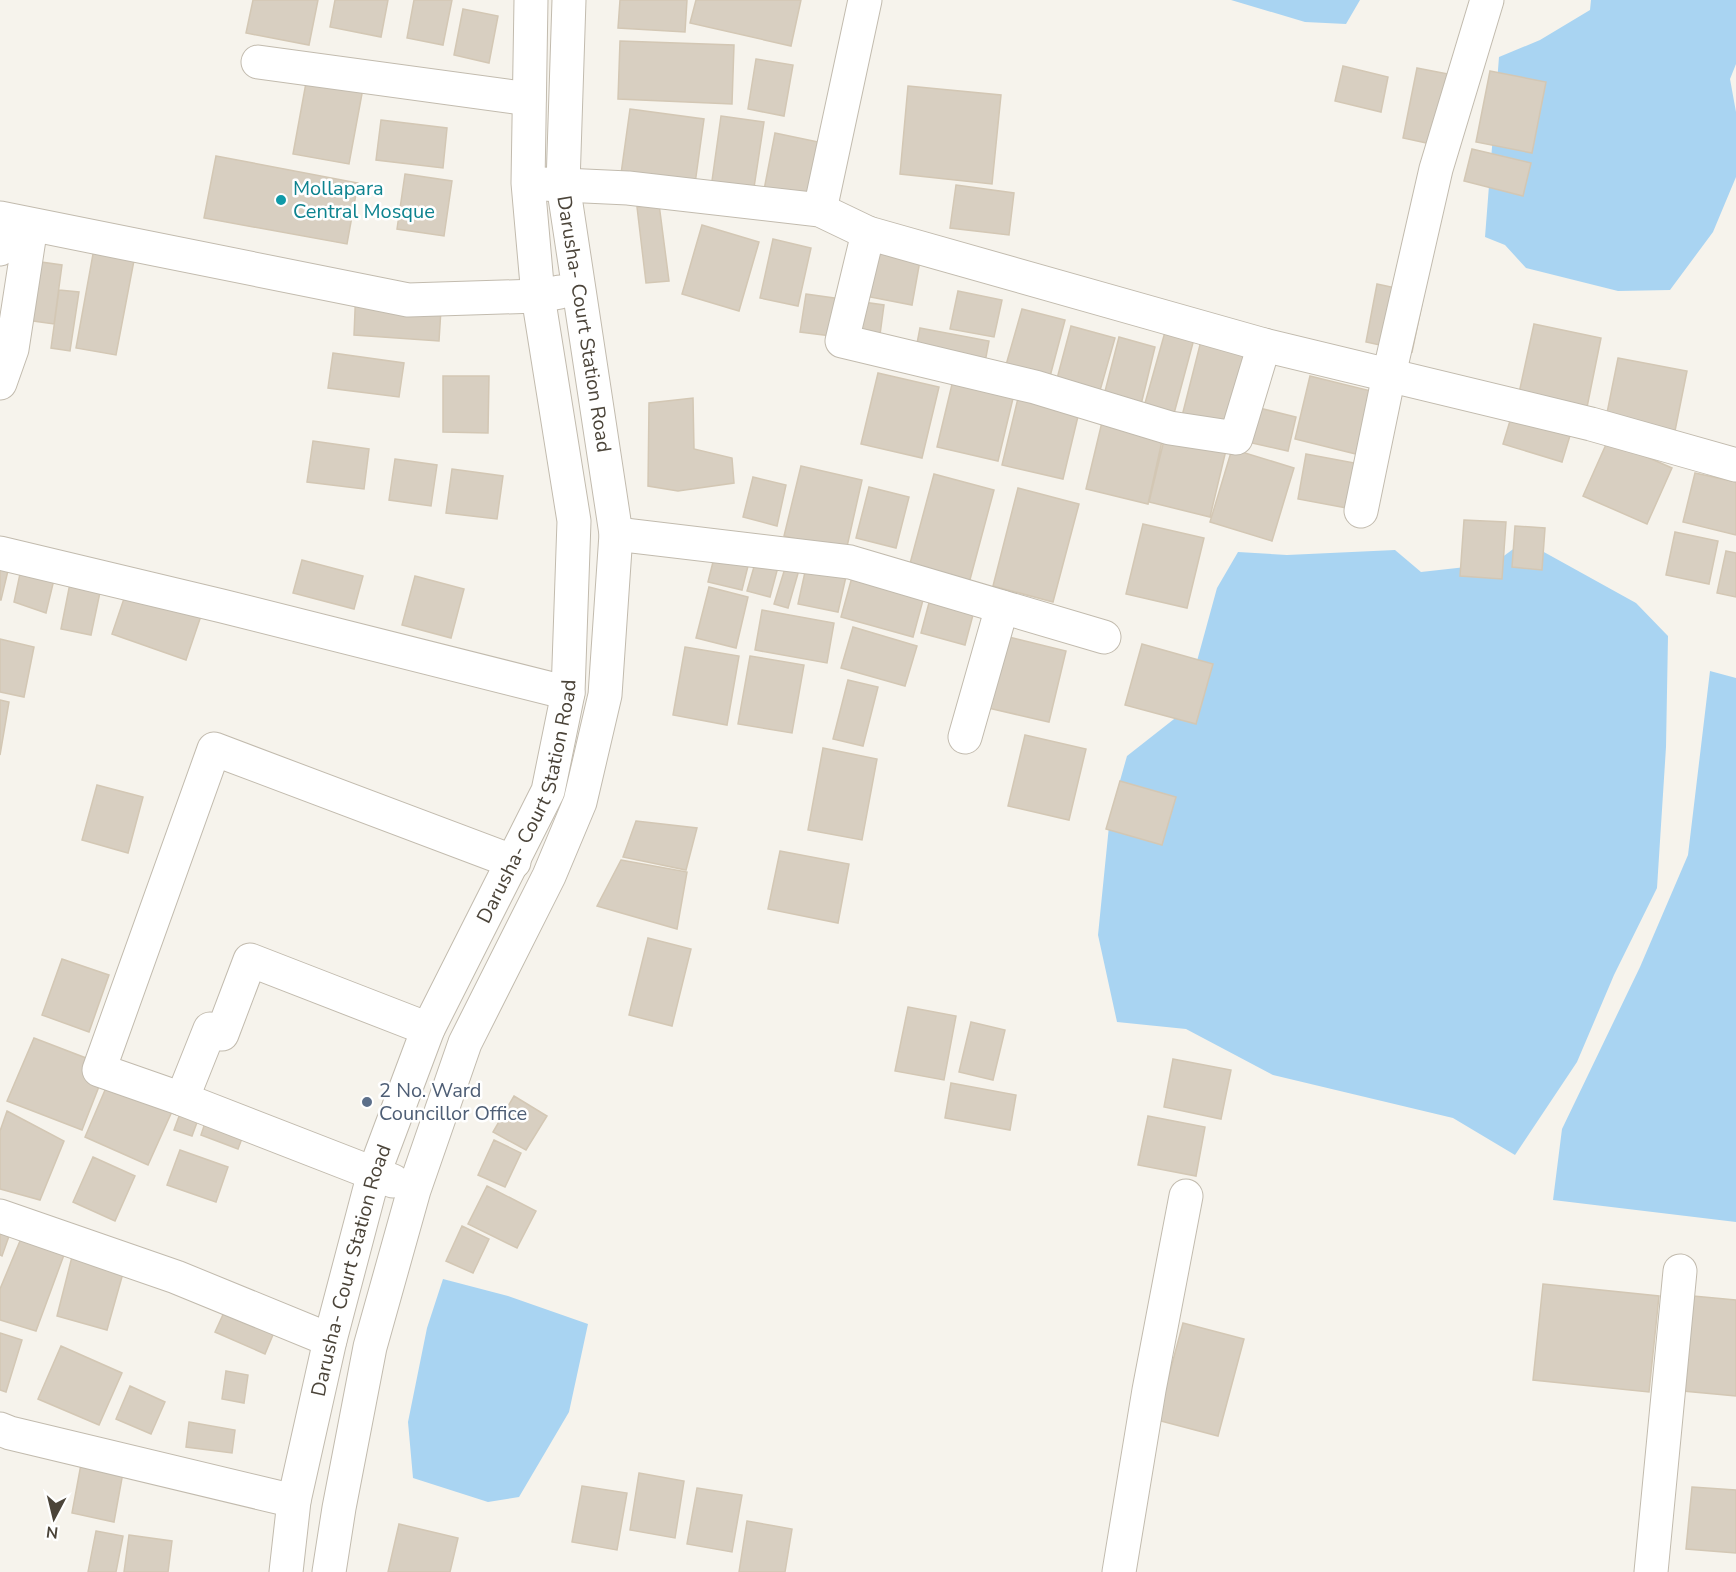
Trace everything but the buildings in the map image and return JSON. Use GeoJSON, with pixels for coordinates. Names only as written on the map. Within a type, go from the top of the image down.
{"type":"FeatureCollection","features":[{"type":"Feature","properties":{"kind":"street","name":"Darusha- Court Station Road"},"geometry":{"type":"LineString","coordinates":[[329,1572],[370,1347],[414,1190],[465,1043],[549,876],[580,802],[605,695],[616,534],[563,184],[569,0]]}},
{"type":"Feature","properties":{"kind":"street"},"geometry":{"type":"LineString","coordinates":[[820,210],[865,0]]}},
{"type":"Feature","properties":{"kind":"street"},"geometry":{"type":"LineString","coordinates":[[1361,511],[1436,169],[1487,0]]}},
{"type":"Feature","properties":{"kind":"street","name":"Darusha- Court Station Road"},"geometry":{"type":"LineString","coordinates":[[286,1572],[294,1501],[330,1340],[374,1173],[428,1029],[548,791],[568,693],[574,521],[538,296],[528,183],[529,99],[523,1]]}},
{"type":"Feature","properties":{"kind":"street"},"geometry":{"type":"LineString","coordinates":[[258,62],[529,99]]}},
{"type":"Feature","properties":{"kind":"street"},"geometry":{"type":"LineString","coordinates":[[528,183],[628,188],[820,210],[868,233],[1263,345],[1591,424],[1736,465]]}},
{"type":"Feature","properties":{"kind":"street"},"geometry":{"type":"LineString","coordinates":[[0,383],[12,349],[9,228],[408,300],[538,296],[579,288]]}},
{"type":"Feature","properties":{"kind":"street"},"geometry":{"type":"LineString","coordinates":[[868,233],[842,341],[1035,387],[1170,428],[1236,438],[1263,345]]}},
{"type":"Feature","properties":{"kind":"street"},"geometry":{"type":"LineString","coordinates":[[616,534],[850,562],[1104,637]]}},
{"type":"Feature","properties":{"kind":"street"},"geometry":{"type":"LineString","coordinates":[[0,553],[568,693]]}},
{"type":"Feature","properties":{"kind":"street"},"geometry":{"type":"LineString","coordinates":[[964,737],[1002,608]]}},
{"type":"Feature","properties":{"kind":"street"},"geometry":{"type":"LineString","coordinates":[[414,1190],[182,1099],[99,1070],[214,749],[514,862]]}},
{"type":"Feature","properties":{"kind":"street"},"geometry":{"type":"LineString","coordinates":[[182,1099],[210,1029],[222,1034],[250,960],[428,1029]]}},
{"type":"Feature","properties":{"kind":"street"},"geometry":{"type":"LineString","coordinates":[[1119,1572],[1149,1390],[1186,1196]]}},
{"type":"Feature","properties":{"kind":"street"},"geometry":{"type":"LineString","coordinates":[[0,1215],[176,1277],[330,1340]]}},
{"type":"Feature","properties":{"kind":"street"},"geometry":{"type":"LineString","coordinates":[[1651,1572],[1680,1271]]}},
{"type":"Feature","properties":{"kind":"street"},"geometry":{"type":"LineString","coordinates":[[0,1429],[10,1434],[294,1501]]}},
{"type":"Feature","properties":{"kind":"water"},"geometry":{"type":"Polygon","coordinates":[[[1231,0],[1360,0],[1346,24],[1305,22],[1231,0]]]}},
{"type":"Feature","properties":{"kind":"water"},"geometry":{"type":"Polygon","coordinates":[[[1591,0],[1736,0],[1736,64],[1730,79],[1736,112],[1736,177],[1713,232],[1670,290],[1618,291],[1526,268],[1505,245],[1485,237],[1499,57],[1540,40],[1590,10],[1591,0]]]}},
{"type":"Feature","properties":{"kind":"water"},"geometry":{"type":"Polygon","coordinates":[[[1524,541],[1636,603],[1668,636],[1666,747],[1657,888],[1614,975],[1577,1062],[1515,1155],[1453,1118],[1273,1075],[1186,1029],[1117,1022],[1098,935],[1110,816],[1127,756],[1183,712],[1217,588],[1238,552],[1287,555],[1395,550],[1421,572],[1493,564],[1524,541]]]}},
{"type":"Feature","properties":{"kind":"water"},"geometry":{"type":"Polygon","coordinates":[[[1710,671],[1736,678],[1736,1222],[1553,1200],[1562,1129],[1640,967],[1688,855],[1710,671]]]}},
{"type":"Feature","properties":{"kind":"water"},"geometry":{"type":"Polygon","coordinates":[[[443,1279],[508,1296],[588,1324],[569,1412],[519,1497],[488,1502],[413,1478],[408,1422],[427,1328],[443,1279]]]}},
{"type":"Feature","properties":{"kind":"place","name":"Mollapara Central Mosque"},"geometry":{"type":"Point","coordinates":[281,200]}},
{"type":"Feature","properties":{"kind":"place","name":"2 No. Ward Councillor Office"},"geometry":{"type":"Point","coordinates":[367,1102]}}]}
